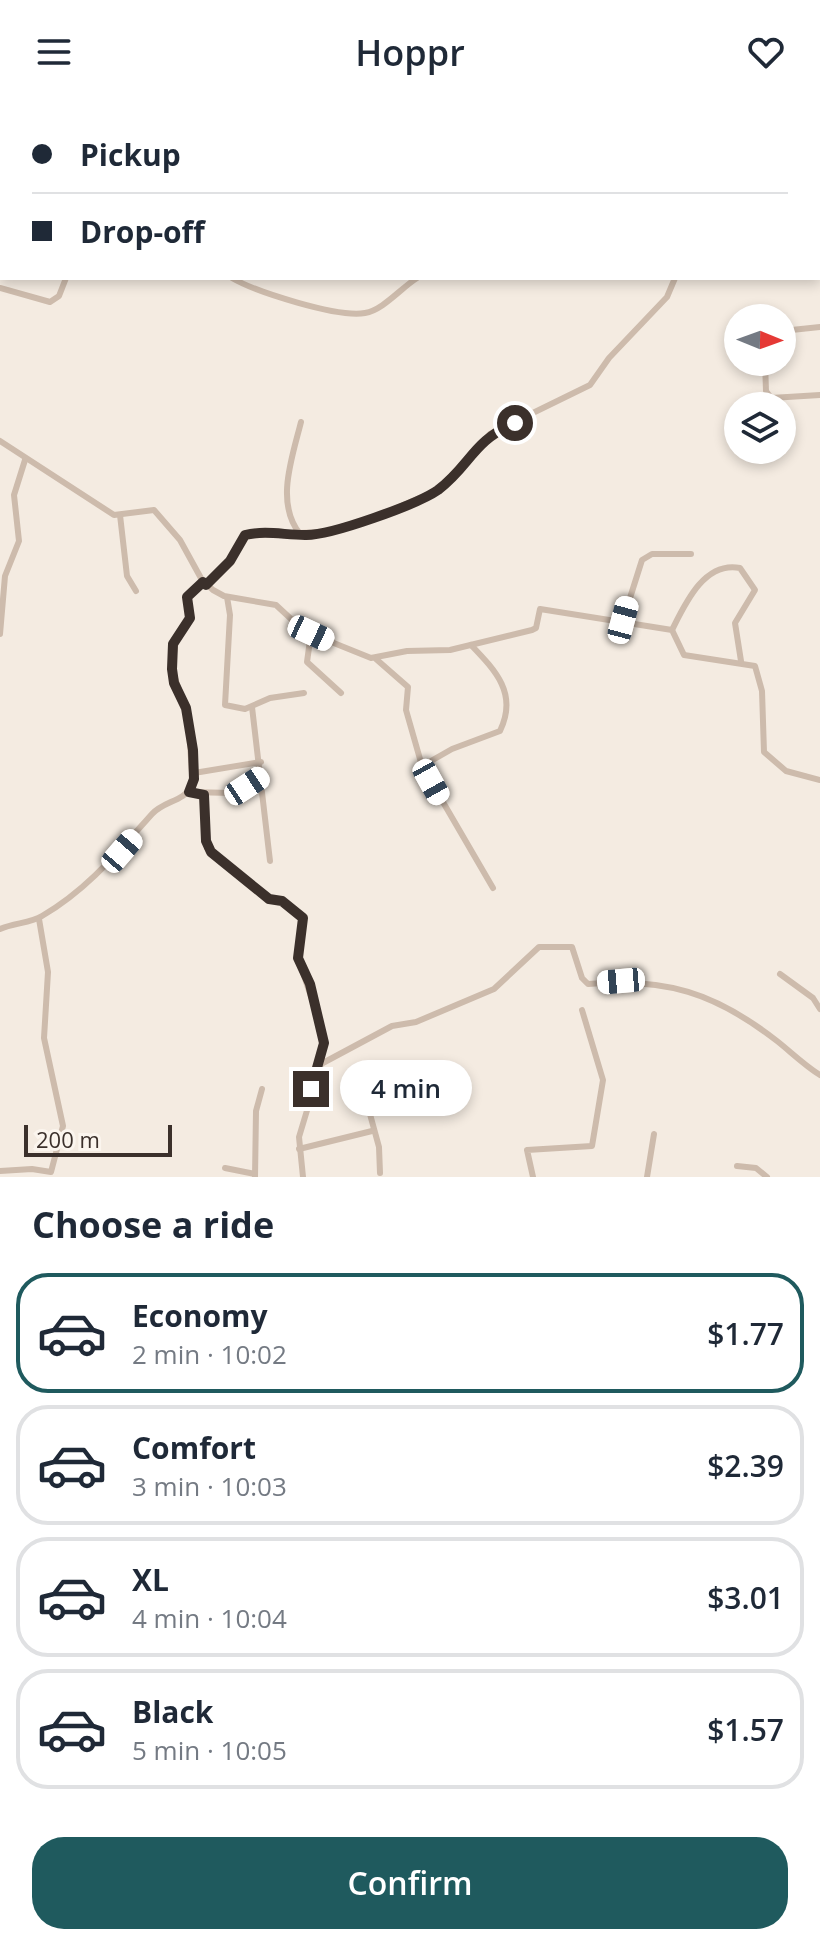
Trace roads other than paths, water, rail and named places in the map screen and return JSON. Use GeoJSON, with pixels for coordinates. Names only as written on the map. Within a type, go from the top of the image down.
{"type":"FeatureCollection","features":[{"type":"Feature","properties":{"kind":"street"},"geometry":{"type":"LineString","coordinates":[[0,288],[50,302],[59,296],[65,280]]}},
{"type":"Feature","properties":{"kind":"street"},"geometry":{"type":"LineString","coordinates":[[236,280],[323,310],[363,314],[414,280]]}},
{"type":"Feature","properties":{"kind":"street"},"geometry":{"type":"LineString","coordinates":[[189,792],[194,773],[188,717],[174,683],[173,644],[190,618],[188,594],[230,561],[245,535],[278,531],[300,534],[325,532],[376,517],[438,490],[490,434],[590,385],[609,358],[667,297],[674,280]]}},
{"type":"Feature","properties":{"kind":"street"},"geometry":{"type":"LineString","coordinates":[[796,330],[820,327]]}},
{"type":"Feature","properties":{"kind":"street"},"geometry":{"type":"LineString","coordinates":[[765,376],[766,391],[771,398],[820,395]]}},
{"type":"Feature","properties":{"kind":"street"},"geometry":{"type":"LineString","coordinates":[[300,534],[290,521],[286,500],[301,422]]}},
{"type":"Feature","properties":{"kind":"street"},"geometry":{"type":"LineString","coordinates":[[0,441],[25,460],[120,515],[151,509],[159,514],[180,540],[205,583],[227,597],[276,605],[304,631],[376,659],[408,687],[406,710],[422,766],[493,888]]}},
{"type":"Feature","properties":{"kind":"street"},"geometry":{"type":"LineString","coordinates":[[0,634],[5,576],[19,541],[14,495],[25,460]]}},
{"type":"Feature","properties":{"kind":"street"},"geometry":{"type":"LineString","coordinates":[[120,515],[127,576],[136,591]]}},
{"type":"Feature","properties":{"kind":"street"},"geometry":{"type":"LineString","coordinates":[[623,620],[642,560],[652,554],[691,554]]}},
{"type":"Feature","properties":{"kind":"street"},"geometry":{"type":"LineString","coordinates":[[672,630],[695,587],[726,568],[740,568],[755,590],[735,623],[741,661]]}},
{"type":"Feature","properties":{"kind":"street"},"geometry":{"type":"LineString","coordinates":[[227,597],[230,615],[225,705],[245,709],[270,698],[304,693]]}},
{"type":"Feature","properties":{"kind":"street"},"geometry":{"type":"LineString","coordinates":[[376,659],[398,652],[471,645],[532,630],[536,628],[540,609],[672,630]]}},
{"type":"Feature","properties":{"kind":"street"},"geometry":{"type":"LineString","coordinates":[[672,630],[684,655],[741,661],[755,666],[760,679],[764,752],[786,771],[820,780]]}},
{"type":"Feature","properties":{"kind":"street"},"geometry":{"type":"LineString","coordinates":[[311,633],[307,662],[341,693]]}},
{"type":"Feature","properties":{"kind":"street"},"geometry":{"type":"LineString","coordinates":[[422,766],[452,749],[500,731],[506,719],[506,690],[471,645]]}},
{"type":"Feature","properties":{"kind":"street"},"geometry":{"type":"LineString","coordinates":[[252,707],[263,775],[270,861]]}},
{"type":"Feature","properties":{"kind":"street"},"geometry":{"type":"LineString","coordinates":[[194,773],[261,762]]}},
{"type":"Feature","properties":{"kind":"street"},"geometry":{"type":"LineString","coordinates":[[0,929],[39,919],[103,870],[153,812],[189,792],[204,795],[240,790],[263,775]]}},
{"type":"Feature","properties":{"kind":"street"},"geometry":{"type":"LineString","coordinates":[[204,795],[207,848],[269,899],[282,901],[303,918],[298,958],[323,1032],[321,1064],[311,1089],[299,1149],[303,1177]]}},
{"type":"Feature","properties":{"kind":"street"},"geometry":{"type":"LineString","coordinates":[[0,1171],[32,1169],[49,1173],[63,1128],[44,1038],[48,972],[39,919]]}},
{"type":"Feature","properties":{"kind":"street"},"geometry":{"type":"LineString","coordinates":[[321,1064],[392,1026],[416,1022],[494,989],[533,949],[565,947],[575,949],[582,978],[588,984],[664,983],[702,996],[777,1041],[820,1075]]}},
{"type":"Feature","properties":{"kind":"street"},"geometry":{"type":"LineString","coordinates":[[780,974],[813,998],[820,1009]]}},
{"type":"Feature","properties":{"kind":"street"},"geometry":{"type":"LineString","coordinates":[[813,998],[820,992]]}},
{"type":"Feature","properties":{"kind":"street"},"geometry":{"type":"LineString","coordinates":[[533,1177],[527,1150],[592,1146],[603,1080],[582,1010]]}},
{"type":"Feature","properties":{"kind":"street"},"geometry":{"type":"LineString","coordinates":[[225,1168],[255,1175],[256,1111],[262,1089]]}},
{"type":"Feature","properties":{"kind":"street"},"geometry":{"type":"LineString","coordinates":[[365,1096],[372,1131],[379,1147],[380,1173]]}},
{"type":"Feature","properties":{"kind":"street"},"geometry":{"type":"LineString","coordinates":[[299,1149],[372,1131]]}},
{"type":"Feature","properties":{"kind":"street"},"geometry":{"type":"LineString","coordinates":[[647,1177],[654,1134]]}},
{"type":"Feature","properties":{"kind":"street"},"geometry":{"type":"LineString","coordinates":[[737,1166],[756,1168],[767,1177]]}}]}
